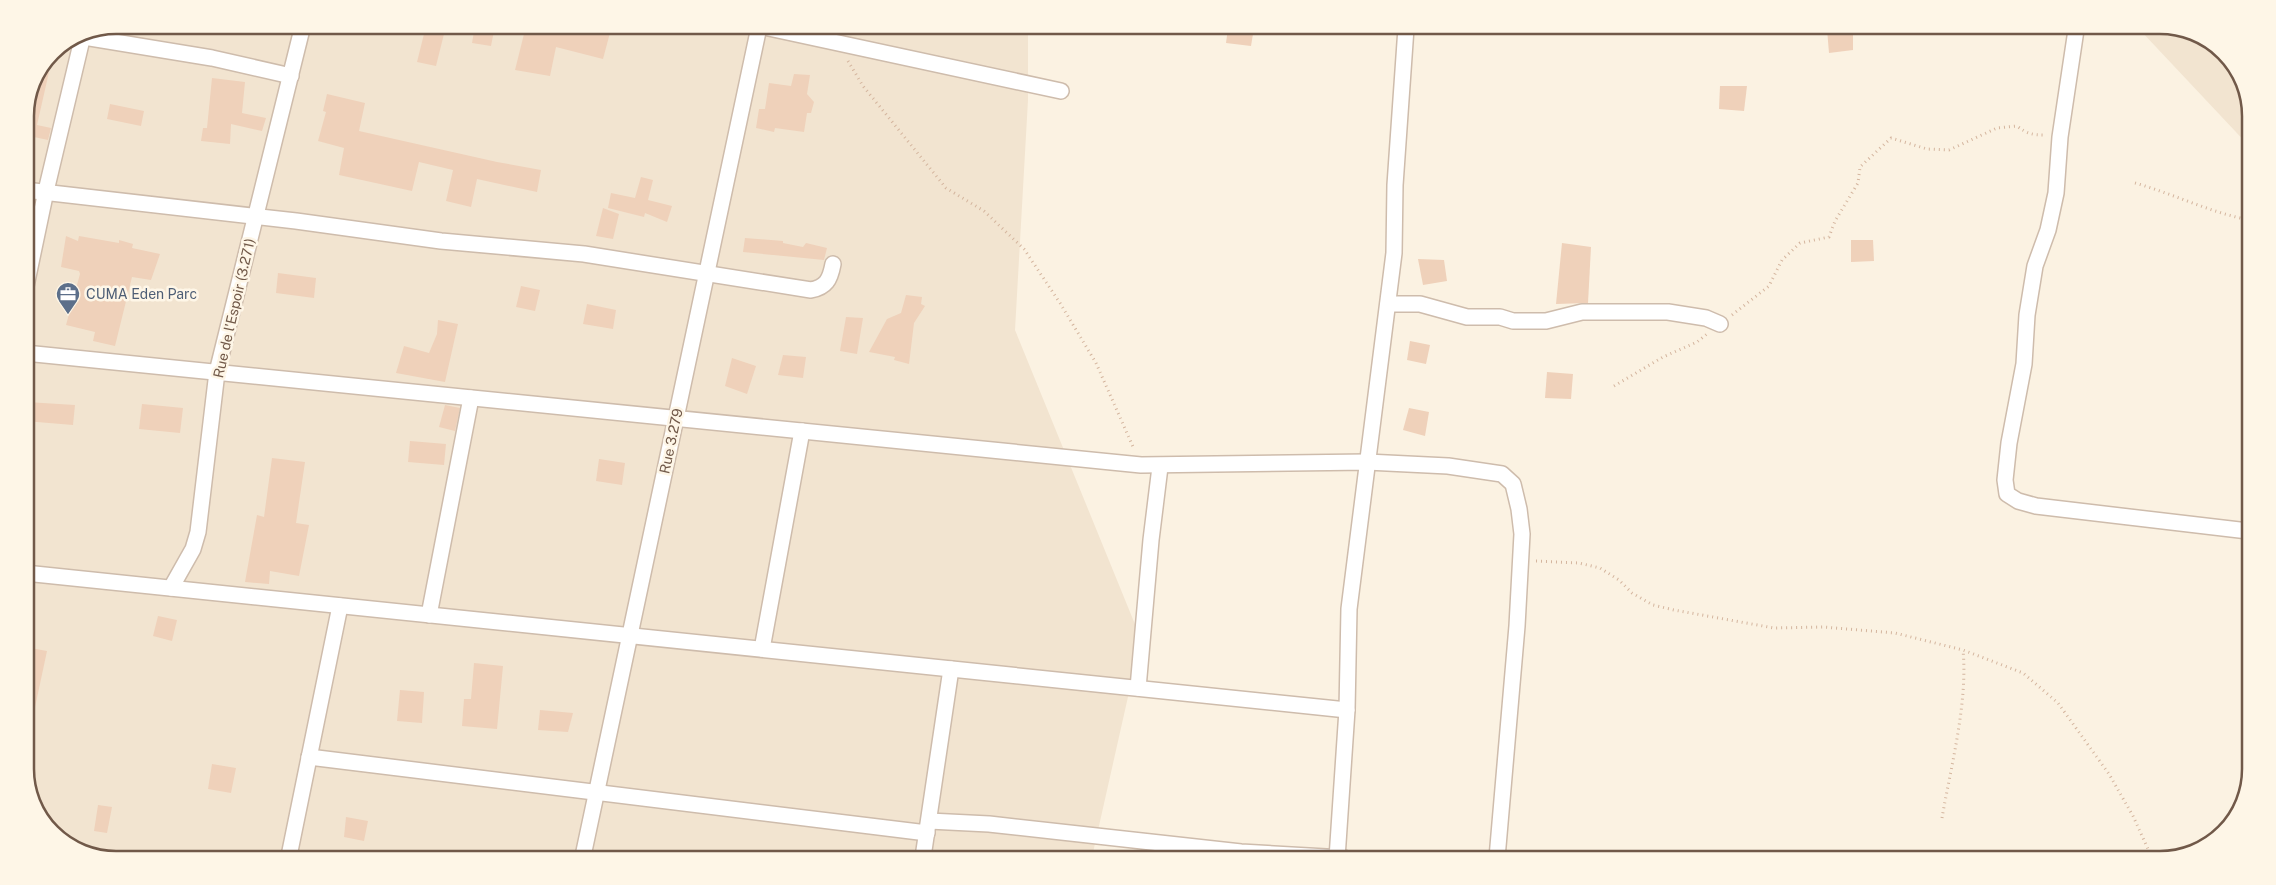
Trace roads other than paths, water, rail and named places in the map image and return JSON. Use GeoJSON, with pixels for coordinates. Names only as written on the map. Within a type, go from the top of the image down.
{"type":"FeatureCollection","features":[{"type":"Feature","properties":{"kind":"street","name":"Rue de l'Espoir (3.271)"},"geometry":{"type":"LineString","coordinates":[[171,588],[193,549],[198,532],[217,372],[301,34]]}},
{"type":"Feature","properties":{"kind":"street","name":"Rue 3.279"},"geometry":{"type":"LineString","coordinates":[[584,851],[757,34]]}},
{"type":"Feature","properties":{"kind":"street"},"geometry":{"type":"LineString","coordinates":[[799,34],[1061,91]]}},
{"type":"Feature","properties":{"kind":"street"},"geometry":{"type":"LineString","coordinates":[[1337,851],[1347,710],[1349,609],[1394,253],[1395,185],[1406,34]]}},
{"type":"Feature","properties":{"kind":"street"},"geometry":{"type":"LineString","coordinates":[[2075,34],[2060,137],[2056,193],[2048,230],[2035,266],[2027,315],[2024,364],[2009,443],[2005,480],[2008,494],[2018,501],[2036,506],[2242,529]]}},
{"type":"Feature","properties":{"kind":"street"},"geometry":{"type":"LineString","coordinates":[[96,36],[212,58],[291,76]]}},
{"type":"Feature","properties":{"kind":"street"},"geometry":{"type":"LineString","coordinates":[[34,248],[82,41]]}},
{"type":"Feature","properties":{"kind":"street"},"geometry":{"type":"LineString","coordinates":[[34,190],[450,242],[584,254],[810,290],[822,288],[826,284],[830,279],[833,264]]}},
{"type":"Feature","properties":{"kind":"street"},"geometry":{"type":"LineString","coordinates":[[1388,304],[1420,304],[1467,317],[1500,317],[1513,321],[1546,321],[1582,312],[1668,312],[1706,318],[1720,324]]}},
{"type":"Feature","properties":{"kind":"street"},"geometry":{"type":"LineString","coordinates":[[34,354],[1141,466],[1367,462],[1448,466],[1502,474],[1513,484],[1522,534],[1498,851]]}},
{"type":"Feature","properties":{"kind":"street"},"geometry":{"type":"LineString","coordinates":[[429,615],[471,398]]}},
{"type":"Feature","properties":{"kind":"street"},"geometry":{"type":"LineString","coordinates":[[762,649],[802,432]]}},
{"type":"Feature","properties":{"kind":"street"},"geometry":{"type":"LineString","coordinates":[[1138,688],[1150,550],[1160,467]]}},
{"type":"Feature","properties":{"kind":"street"},"geometry":{"type":"LineString","coordinates":[[34,574],[1347,710]]}},
{"type":"Feature","properties":{"kind":"street"},"geometry":{"type":"LineString","coordinates":[[290,851],[340,606]]}},
{"type":"Feature","properties":{"kind":"street"},"geometry":{"type":"LineString","coordinates":[[924,851],[951,669]]}},
{"type":"Feature","properties":{"kind":"street"},"geometry":{"type":"LineString","coordinates":[[309,757],[596,793],[928,827],[989,824],[1207,851]]}},
{"type":"Feature","properties":{"kind":"place","name":"CUMA Eden Parc"},"geometry":{"type":"Point","coordinates":[68,315]}}]}
